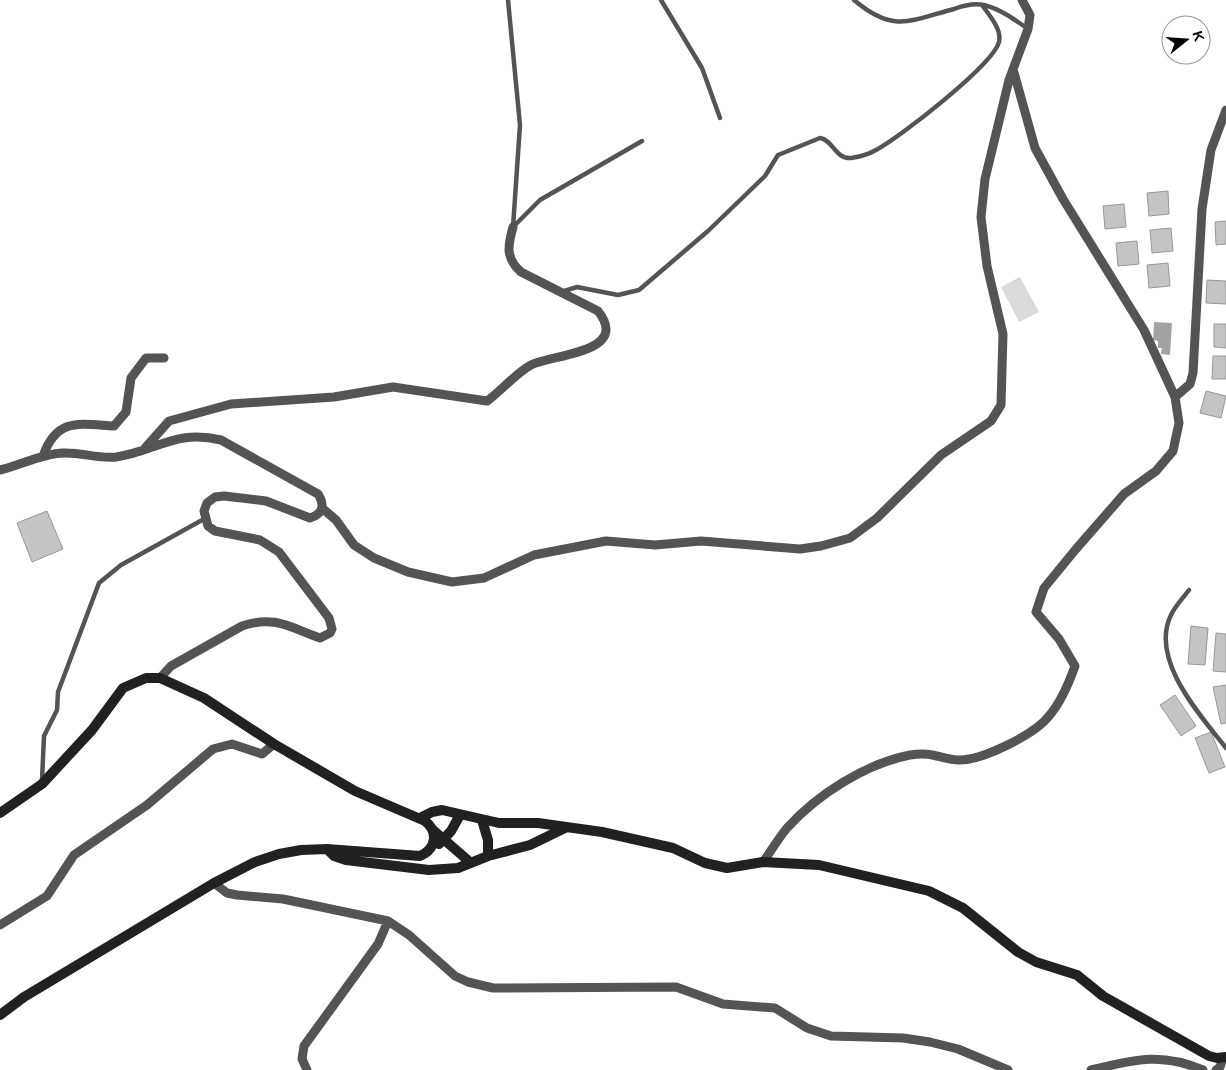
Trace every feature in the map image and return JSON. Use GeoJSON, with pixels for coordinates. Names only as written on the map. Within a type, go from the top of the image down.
{"type":"FeatureCollection","features":[{"type":"Feature","properties":{"kind":"street"},"geometry":{"type":"LineString","coordinates":[[322,508],[336,520],[354,545],[374,558],[408,572],[452,582],[484,578],[534,555],[606,541],[655,545],[701,541],[800,549],[821,546],[850,538],[877,518],[940,455],[991,422],[1001,405],[1003,334],[987,266],[981,217],[985,179],[1013,69],[1028,29],[1030,15],[1022,0]]}},
{"type":"Feature","properties":{"kind":"street"},"geometry":{"type":"LineString","coordinates":[[763,862],[787,829],[812,804],[854,776],[910,756],[932,753],[959,760],[987,754],[1015,742],[1049,717],[1068,686],[1075,666],[1059,639],[1036,612],[1038,599],[1044,588],[1124,494],[1156,471],[1173,451],[1179,423],[1175,397],[1144,330],[1063,199],[1035,148],[1013,69]]}},
{"type":"Feature","properties":{"kind":"street"},"geometry":{"type":"LineString","coordinates":[[1175,397],[1190,384],[1193,373],[1202,210],[1211,150],[1226,110]]}},
{"type":"Feature","properties":{"kind":"street"},"geometry":{"type":"LineString","coordinates":[[145,448],[169,421],[231,404],[334,396],[393,387],[487,402],[531,365],[596,347],[605,329],[602,317],[598,311],[521,272],[514,266],[508,251],[513,227]]}},
{"type":"Feature","properties":{"kind":"street"},"geometry":{"type":"LineString","coordinates":[[44,456],[49,438],[72,424],[114,426],[126,412],[132,378],[146,358],[164,358]]}},
{"type":"Feature","properties":{"kind":"street"},"geometry":{"type":"LineString","coordinates":[[0,470],[44,456],[76,453],[114,457],[178,438],[194,436],[221,440],[318,494],[322,501],[322,508],[316,516],[310,518],[266,501],[224,496],[215,497],[207,503],[204,519],[208,526],[215,531],[260,540],[279,552],[329,618],[332,629],[328,636],[320,638],[274,621],[253,622],[242,626],[171,666],[160,678]]}},
{"type":"Feature","properties":{"kind":"street"},"geometry":{"type":"LineString","coordinates":[[0,813],[42,784],[92,730],[123,688],[146,678],[160,678],[204,698],[274,744],[355,790],[430,824],[434,837],[430,849]]}},
{"type":"Feature","properties":{"kind":"street"},"geometry":{"type":"LineString","coordinates":[[0,925],[47,896],[74,855],[147,805],[213,748],[232,744],[262,754],[274,744]]}},
{"type":"Feature","properties":{"kind":"street"},"geometry":{"type":"LineString","coordinates":[[420,818],[437,811],[482,820],[567,827],[641,839],[673,848],[705,863],[728,868],[763,862],[819,865],[913,886],[937,894],[963,908],[1018,952],[1036,962],[1077,975],[1103,996],[1209,1056],[1225,1057],[1220,1067],[1216,1070]]}},
{"type":"Feature","properties":{"kind":"street"},"geometry":{"type":"LineString","coordinates":[[0,1014],[24,997],[214,883],[255,862],[301,850],[327,849],[420,856],[444,840],[460,815]]}},
{"type":"Feature","properties":{"kind":"street"},"geometry":{"type":"LineString","coordinates":[[482,820],[488,840],[488,856]]}},
{"type":"Feature","properties":{"kind":"street"},"geometry":{"type":"LineString","coordinates":[[327,849],[334,856],[346,860],[429,870],[458,868],[488,856],[530,846],[567,827]]}},
{"type":"Feature","properties":{"kind":"street"},"geometry":{"type":"LineString","coordinates":[[433,830],[471,863]]}},
{"type":"Feature","properties":{"kind":"street"},"geometry":{"type":"LineString","coordinates":[[214,883],[227,892],[237,895],[283,899],[388,921],[421,945],[455,976],[479,986],[512,988],[676,987],[723,1004],[775,1008],[807,1028],[832,1036],[903,1038],[930,1042],[958,1049],[1008,1070]]}},
{"type":"Feature","properties":{"kind":"street"},"geometry":{"type":"LineString","coordinates":[[307,1070],[302,1059],[304,1046],[378,944],[388,921]]}},
{"type":"Feature","properties":{"kind":"street"},"geometry":{"type":"LineString","coordinates":[[1091,1070],[1131,1060],[1158,1058],[1182,1062],[1203,1070]]}},
{"type":"Feature","properties":{"kind":"lane"},"geometry":{"type":"LineString","coordinates":[[508,0],[520,125],[513,227]]}},
{"type":"Feature","properties":{"kind":"lane"},"geometry":{"type":"LineString","coordinates":[[661,0],[702,68],[720,118]]}},
{"type":"Feature","properties":{"kind":"lane"},"geometry":{"type":"LineString","coordinates":[[854,0],[871,14],[884,20],[896,22],[957,8],[982,5],[1002,12],[1028,29]]}},
{"type":"Feature","properties":{"kind":"lane"},"geometry":{"type":"LineString","coordinates":[[561,292],[577,287],[618,295],[632,293],[645,286],[708,232],[765,176],[778,154],[820,138],[826,140],[838,154],[852,158],[875,151],[915,125],[968,78],[995,50],[999,36],[997,28],[982,5]]}},
{"type":"Feature","properties":{"kind":"lane"},"geometry":{"type":"LineString","coordinates":[[513,227],[540,200],[642,141]]}},
{"type":"Feature","properties":{"kind":"lane"},"geometry":{"type":"LineString","coordinates":[[42,784],[44,736],[57,710],[58,692],[99,583],[121,565],[204,519]]}},
{"type":"Feature","properties":{"kind":"lane"},"geometry":{"type":"LineString","coordinates":[[1189,590],[1170,615],[1167,643],[1172,667],[1187,699],[1226,748]]}},
{"type":"Feature","properties":{"kind":"shaded area"},"geometry":{"type":"Polygon","coordinates":[[[1020,277],[1039,312],[1019,322],[1001,287],[1020,277]]]}},
{"type":"Feature","properties":{"kind":"shaded area"},"geometry":{"type":"Polygon","coordinates":[[[1154,322],[1172,323],[1170,355],[1161,354],[1162,348],[1158,348],[1158,341],[1153,340],[1154,322]]]}},
{"type":"Feature","properties":{"kind":"building"},"geometry":{"type":"Polygon","coordinates":[[[1168,191],[1169,214],[1149,216],[1147,193],[1168,191]]]}},
{"type":"Feature","properties":{"kind":"building"},"geometry":{"type":"Polygon","coordinates":[[[1124,204],[1126,227],[1105,229],[1103,206],[1124,204]]]}},
{"type":"Feature","properties":{"kind":"building"},"geometry":{"type":"Polygon","coordinates":[[[1226,221],[1226,244],[1216,245],[1215,222],[1226,221]]]}},
{"type":"Feature","properties":{"kind":"building"},"geometry":{"type":"Polygon","coordinates":[[[1171,228],[1173,251],[1152,253],[1150,230],[1171,228]]]}},
{"type":"Feature","properties":{"kind":"building"},"geometry":{"type":"Polygon","coordinates":[[[1137,241],[1139,264],[1118,266],[1116,243],[1137,241]]]}},
{"type":"Feature","properties":{"kind":"building"},"geometry":{"type":"Polygon","coordinates":[[[1168,263],[1170,286],[1149,288],[1147,265],[1168,263]]]}},
{"type":"Feature","properties":{"kind":"building"},"geometry":{"type":"Polygon","coordinates":[[[1207,280],[1226,281],[1226,304],[1206,303],[1207,280]]]}},
{"type":"Feature","properties":{"kind":"building"},"geometry":{"type":"Polygon","coordinates":[[[1214,324],[1226,324],[1226,348],[1214,347],[1214,324]]]}},
{"type":"Feature","properties":{"kind":"building"},"geometry":{"type":"Polygon","coordinates":[[[1213,356],[1226,356],[1226,379],[1212,379],[1213,356]]]}},
{"type":"Feature","properties":{"kind":"building"},"geometry":{"type":"Polygon","coordinates":[[[1206,391],[1226,396],[1221,418],[1200,413],[1206,391]]]}},
{"type":"Feature","properties":{"kind":"building"},"geometry":{"type":"Polygon","coordinates":[[[47,511],[63,549],[32,562],[17,523],[47,511]]]}},
{"type":"Feature","properties":{"kind":"building"},"geometry":{"type":"Polygon","coordinates":[[[1191,626],[1208,628],[1205,665],[1188,664],[1191,626]]]}},
{"type":"Feature","properties":{"kind":"building"},"geometry":{"type":"Polygon","coordinates":[[[1216,633],[1226,634],[1226,672],[1213,671],[1216,633]]]}},
{"type":"Feature","properties":{"kind":"building"},"geometry":{"type":"Polygon","coordinates":[[[1226,685],[1226,723],[1221,724],[1213,687],[1226,685]]]}},
{"type":"Feature","properties":{"kind":"building"},"geometry":{"type":"Polygon","coordinates":[[[1175,695],[1196,726],[1181,736],[1160,705],[1175,695]]]}},
{"type":"Feature","properties":{"kind":"building"},"geometry":{"type":"Polygon","coordinates":[[[1211,732],[1225,767],[1209,773],[1195,738],[1211,732]]]}}]}
